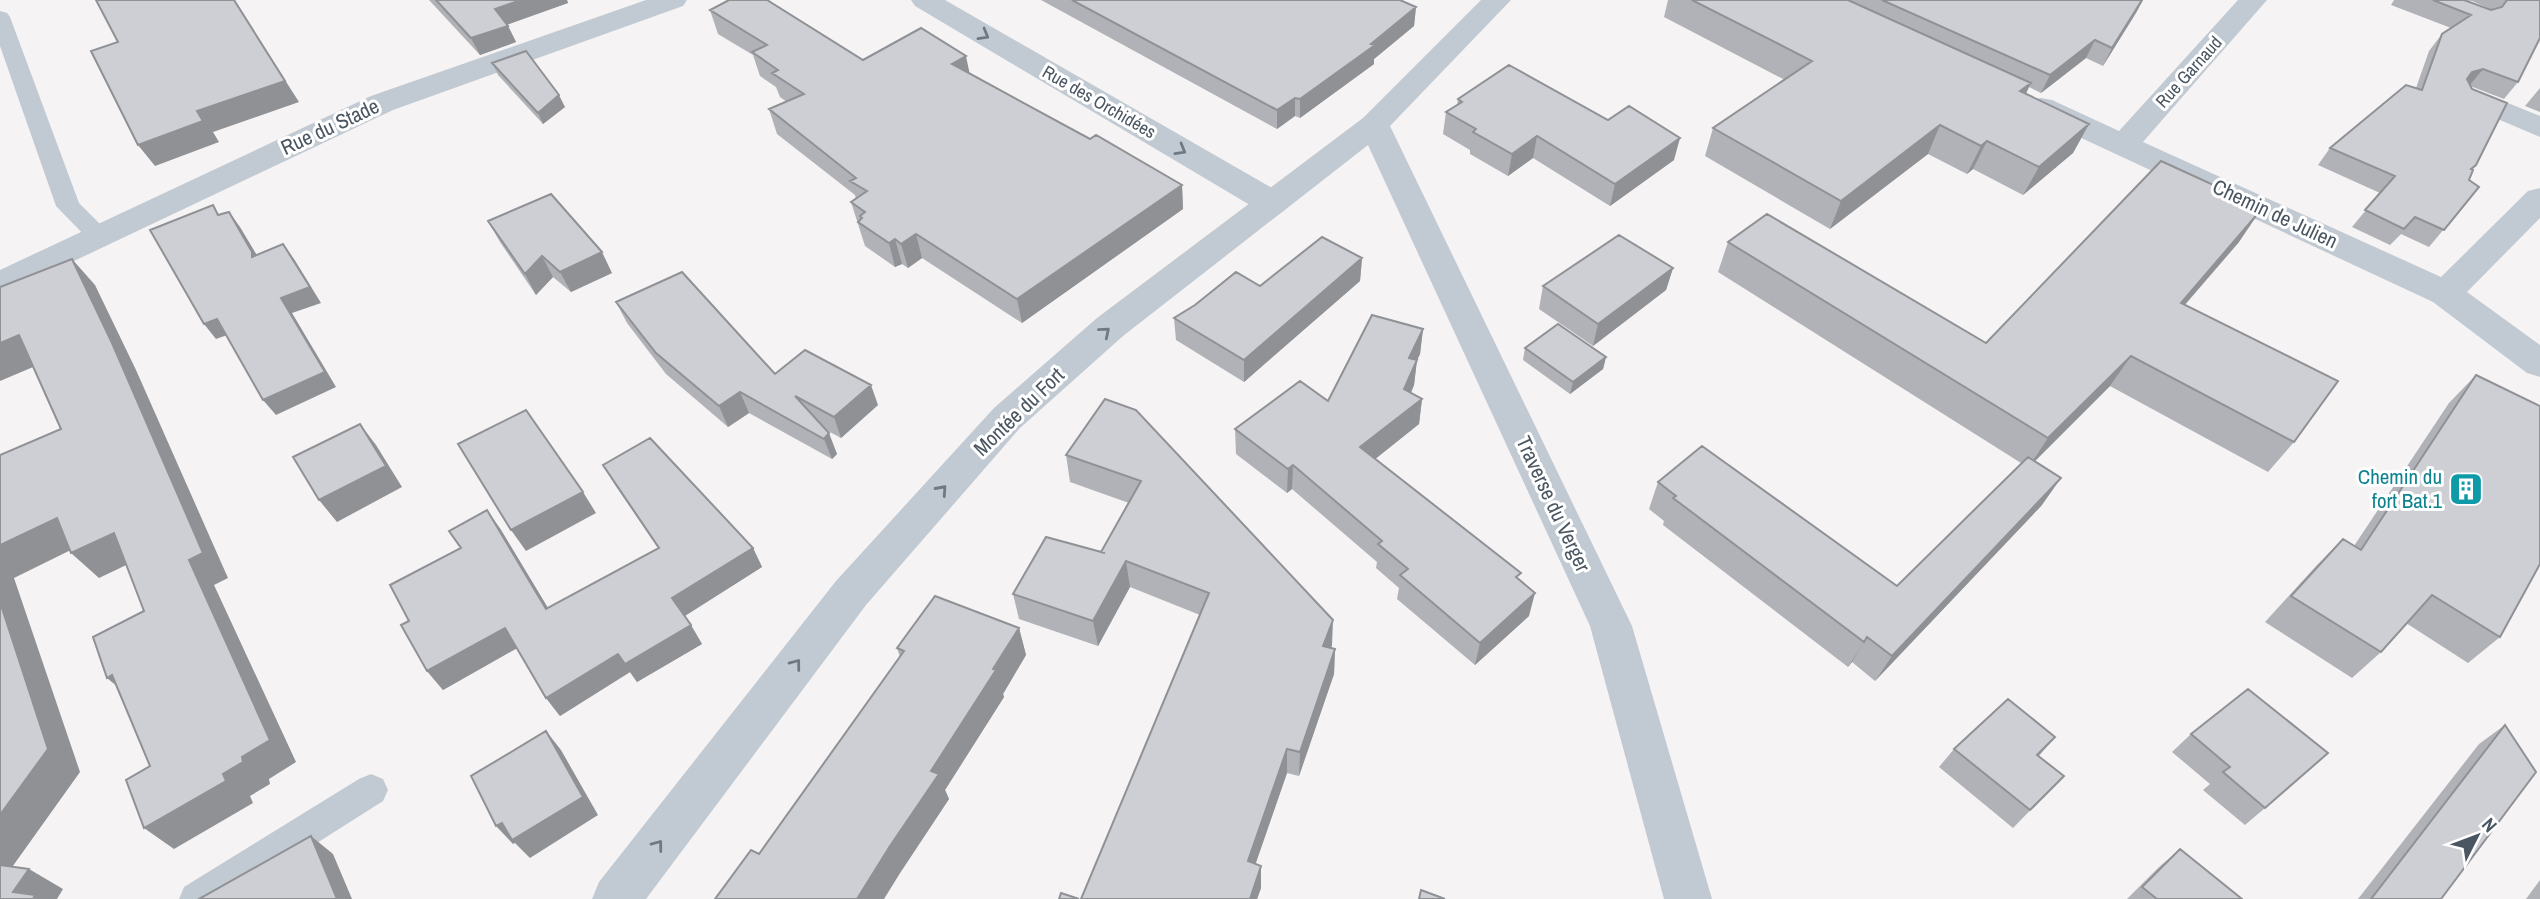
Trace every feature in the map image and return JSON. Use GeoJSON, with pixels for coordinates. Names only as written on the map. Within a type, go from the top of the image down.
{"type":"FeatureCollection","features":[{"type":"Feature","properties":{"kind":"street","name":"Rue du Stade"},"geometry":{"type":"LineString","coordinates":[[0,284],[382,103],[673,0]]}},
{"type":"Feature","properties":{"kind":"street","name":"Rue des Orchidées"},"geometry":{"type":"LineString","coordinates":[[925,0],[1272,203]]}},
{"type":"Feature","properties":{"kind":"street","name":"Rue Garnaud"},"geometry":{"type":"LineString","coordinates":[[2124,144],[2253,0]]}},
{"type":"Feature","properties":{"kind":"street","name":"Montée du Fort"},"geometry":{"type":"LineString","coordinates":[[617,899],[851,593],[1007,418],[1111,327],[1374,125],[1486,2]]}},
{"type":"Feature","properties":{"kind":"street","name":"Chemin de Julien"},"geometry":{"type":"LineString","coordinates":[[2015,96],[2445,293],[2540,364]]}},
{"type":"Feature","properties":{"kind":"street"},"geometry":{"type":"LineString","coordinates":[[2470,97],[2540,127]]}},
{"type":"Feature","properties":{"kind":"street","name":"Traverse du Verger"},"geometry":{"type":"LineString","coordinates":[[1374,125],[1611,626],[1688,899]]}},
{"type":"Feature","properties":{"kind":"street"},"geometry":{"type":"LineString","coordinates":[[2445,293],[2540,199]]}},
{"type":"Feature","properties":{"kind":"lane"},"geometry":{"type":"LineString","coordinates":[[0,17],[68,206],[99,236]]}},
{"type":"Feature","properties":{"kind":"lane"},"geometry":{"type":"LineString","coordinates":[[197,899],[371,790]]}},
{"type":"Feature","properties":{"kind":"building"},"geometry":{"type":"Polygon","coordinates":[[[96,0],[234,0],[285,81],[197,111],[203,121],[138,145],[91,51],[118,42],[96,0]]]}},
{"type":"Feature","properties":{"kind":"building"},"geometry":{"type":"Polygon","coordinates":[[[436,0],[521,0],[495,9],[508,26],[471,38],[436,0]]]}},
{"type":"Feature","properties":{"kind":"building"},"geometry":{"type":"Polygon","coordinates":[[[729,0],[767,0],[863,60],[921,28],[966,56],[952,64],[1090,139],[1096,135],[1182,185],[1017,299],[916,234],[901,244],[895,239],[889,243],[858,222],[865,212],[851,202],[867,191],[850,181],[856,178],[769,109],[804,94],[772,73],[778,70],[752,52],[767,45],[710,10],[729,0]]]}},
{"type":"Feature","properties":{"kind":"building"},"geometry":{"type":"Polygon","coordinates":[[[1072,0],[1400,0],[1416,7],[1371,44],[1375,45],[1300,99],[1295,98],[1277,110],[1072,0]]]}},
{"type":"Feature","properties":{"kind":"building"},"geometry":{"type":"Polygon","coordinates":[[[1692,0],[1848,0],[2031,83],[2020,91],[2089,124],[2039,167],[1987,141],[1981,146],[1940,125],[1841,201],[1713,128],[1812,61],[1692,0]]]}},
{"type":"Feature","properties":{"kind":"building"},"geometry":{"type":"Polygon","coordinates":[[[1882,0],[2142,0],[2112,48],[2095,40],[2050,75],[1882,0]]]}},
{"type":"Feature","properties":{"kind":"building"},"geometry":{"type":"Polygon","coordinates":[[[2433,0],[2464,0],[2491,10],[2502,7],[2507,0],[2540,0],[2540,38],[2518,82],[2483,69],[2472,72],[2467,79],[2472,89],[2507,103],[2476,165],[2471,169],[2473,170],[2469,180],[2479,187],[2444,230],[2415,217],[2404,229],[2365,210],[2395,176],[2330,148],[2406,85],[2422,90],[2442,34],[2471,15],[2433,0]]]}},
{"type":"Feature","properties":{"kind":"building"},"geometry":{"type":"Polygon","coordinates":[[[526,51],[559,95],[538,113],[492,63],[526,51]]]}},
{"type":"Feature","properties":{"kind":"building"},"geometry":{"type":"Polygon","coordinates":[[[1509,65],[1608,120],[1629,106],[1680,138],[1615,184],[1537,136],[1512,154],[1473,132],[1476,129],[1446,112],[1462,102],[1458,99],[1509,65]]]}},
{"type":"Feature","properties":{"kind":"building"},"geometry":{"type":"Polygon","coordinates":[[[2161,161],[2218,187],[2214,191],[2260,211],[2181,303],[2338,381],[2294,442],[2131,356],[2048,438],[1728,242],[1767,214],[1986,343],[2161,161]]]}},
{"type":"Feature","properties":{"kind":"building"},"geometry":{"type":"Polygon","coordinates":[[[551,194],[602,252],[560,272],[542,256],[525,274],[488,221],[551,194]]]}},
{"type":"Feature","properties":{"kind":"building"},"geometry":{"type":"Polygon","coordinates":[[[213,205],[218,215],[229,212],[252,252],[252,257],[283,244],[310,287],[281,298],[325,372],[263,400],[217,319],[204,324],[150,230],[213,205]]]}},
{"type":"Feature","properties":{"kind":"building"},"geometry":{"type":"Polygon","coordinates":[[[1619,235],[1673,268],[1598,324],[1543,286],[1619,235]]]}},
{"type":"Feature","properties":{"kind":"building"},"geometry":{"type":"Polygon","coordinates":[[[1322,237],[1362,258],[1244,360],[1174,318],[1236,272],[1260,286],[1322,237]]]}},
{"type":"Feature","properties":{"kind":"building"},"geometry":{"type":"Polygon","coordinates":[[[72,259],[112,343],[203,553],[189,560],[270,740],[242,757],[243,762],[223,774],[226,781],[144,828],[126,780],[150,766],[112,675],[107,678],[93,637],[144,611],[114,533],[71,553],[57,518],[0,545],[0,455],[61,429],[19,335],[0,343],[0,287],[72,259]]]}},
{"type":"Feature","properties":{"kind":"building"},"geometry":{"type":"Polygon","coordinates":[[[682,272],[775,374],[805,350],[871,385],[834,417],[795,396],[829,433],[824,439],[740,392],[719,406],[656,353],[616,302],[682,272]]]}},
{"type":"Feature","properties":{"kind":"building"},"geometry":{"type":"Polygon","coordinates":[[[1372,315],[1423,329],[1409,358],[1417,360],[1404,389],[1422,399],[1360,447],[1521,573],[1516,577],[1535,593],[1480,643],[1400,575],[1408,569],[1378,544],[1382,541],[1293,465],[1288,469],[1235,429],[1300,381],[1328,401],[1372,315]]]}},
{"type":"Feature","properties":{"kind":"building"},"geometry":{"type":"Polygon","coordinates":[[[1558,324],[1606,357],[1573,382],[1525,348],[1558,324]]]}},
{"type":"Feature","properties":{"kind":"building","name":"Chemin du fort Bat.1"},"geometry":{"type":"Polygon","coordinates":[[[2476,375],[2540,406],[2540,564],[2500,637],[2432,595],[2381,652],[2291,596],[2343,539],[2361,550],[2476,375]]]}},
{"type":"Feature","properties":{"kind":"building"},"geometry":{"type":"Polygon","coordinates":[[[1105,399],[1136,410],[1333,620],[1323,646],[1335,649],[1300,752],[1287,749],[1248,861],[1261,866],[1250,899],[1081,899],[1209,593],[1126,561],[1093,621],[1013,594],[1046,537],[1101,552],[1141,481],[1066,455],[1105,399]]]}},
{"type":"Feature","properties":{"kind":"building"},"geometry":{"type":"Polygon","coordinates":[[[526,410],[583,492],[511,530],[458,444],[526,410]]]}},
{"type":"Feature","properties":{"kind":"building"},"geometry":{"type":"Polygon","coordinates":[[[360,424],[386,466],[319,500],[293,457],[360,424]]]}},
{"type":"Feature","properties":{"kind":"building"},"geometry":{"type":"Polygon","coordinates":[[[650,438],[753,548],[672,598],[691,625],[625,664],[618,654],[546,698],[505,628],[427,671],[401,625],[409,621],[390,585],[461,548],[449,531],[487,510],[546,609],[659,548],[603,465],[650,438]]]}},
{"type":"Feature","properties":{"kind":"building"},"geometry":{"type":"Polygon","coordinates":[[[1702,446],[1897,586],[2028,457],[2061,478],[1892,656],[1867,637],[1864,642],[1673,498],[1676,496],[1658,482],[1702,446]]]}},
{"type":"Feature","properties":{"kind":"building"},"geometry":{"type":"Polygon","coordinates":[[[935,596],[1019,628],[993,669],[996,670],[931,771],[939,774],[857,899],[715,899],[751,850],[759,854],[904,651],[897,648],[935,596]]]}},
{"type":"Feature","properties":{"kind":"building"},"geometry":{"type":"Polygon","coordinates":[[[0,602],[48,749],[0,815],[0,602]]]}},
{"type":"Feature","properties":{"kind":"building"},"geometry":{"type":"Polygon","coordinates":[[[2248,689],[2328,753],[2265,808],[2223,772],[2230,767],[2191,734],[2248,689]]]}},
{"type":"Feature","properties":{"kind":"building"},"geometry":{"type":"Polygon","coordinates":[[[2008,699],[2055,737],[2037,755],[2064,776],[2030,810],[1954,749],[2008,699]]]}},
{"type":"Feature","properties":{"kind":"building"},"geometry":{"type":"Polygon","coordinates":[[[2505,725],[2536,772],[2441,899],[2371,899],[2505,725]]]}},
{"type":"Feature","properties":{"kind":"building"},"geometry":{"type":"Polygon","coordinates":[[[546,731],[583,797],[512,840],[502,823],[496,826],[471,776],[546,731]]]}},
{"type":"Feature","properties":{"kind":"building"},"geometry":{"type":"Polygon","coordinates":[[[311,836],[337,899],[199,899],[311,836]]]}},
{"type":"Feature","properties":{"kind":"building"},"geometry":{"type":"Polygon","coordinates":[[[2180,849],[2242,899],[2157,899],[2142,887],[2180,849]]]}},
{"type":"Feature","properties":{"kind":"building"},"geometry":{"type":"Polygon","coordinates":[[[0,865],[29,869],[13,892],[35,895],[33,899],[0,899],[0,865]]]}},
{"type":"Feature","properties":{"kind":"building"},"geometry":{"type":"Polygon","coordinates":[[[1421,890],[1445,899],[1419,899],[1421,890]]]}},
{"type":"Feature","properties":{"kind":"building"},"geometry":{"type":"Polygon","coordinates":[[[1061,893],[1079,899],[1059,899],[1061,893]]]}},
{"type":"Feature","properties":{"kind":"place","name":"Chemin du fort Bat.1"},"geometry":{"type":"Point","coordinates":[2466,489]}}]}
